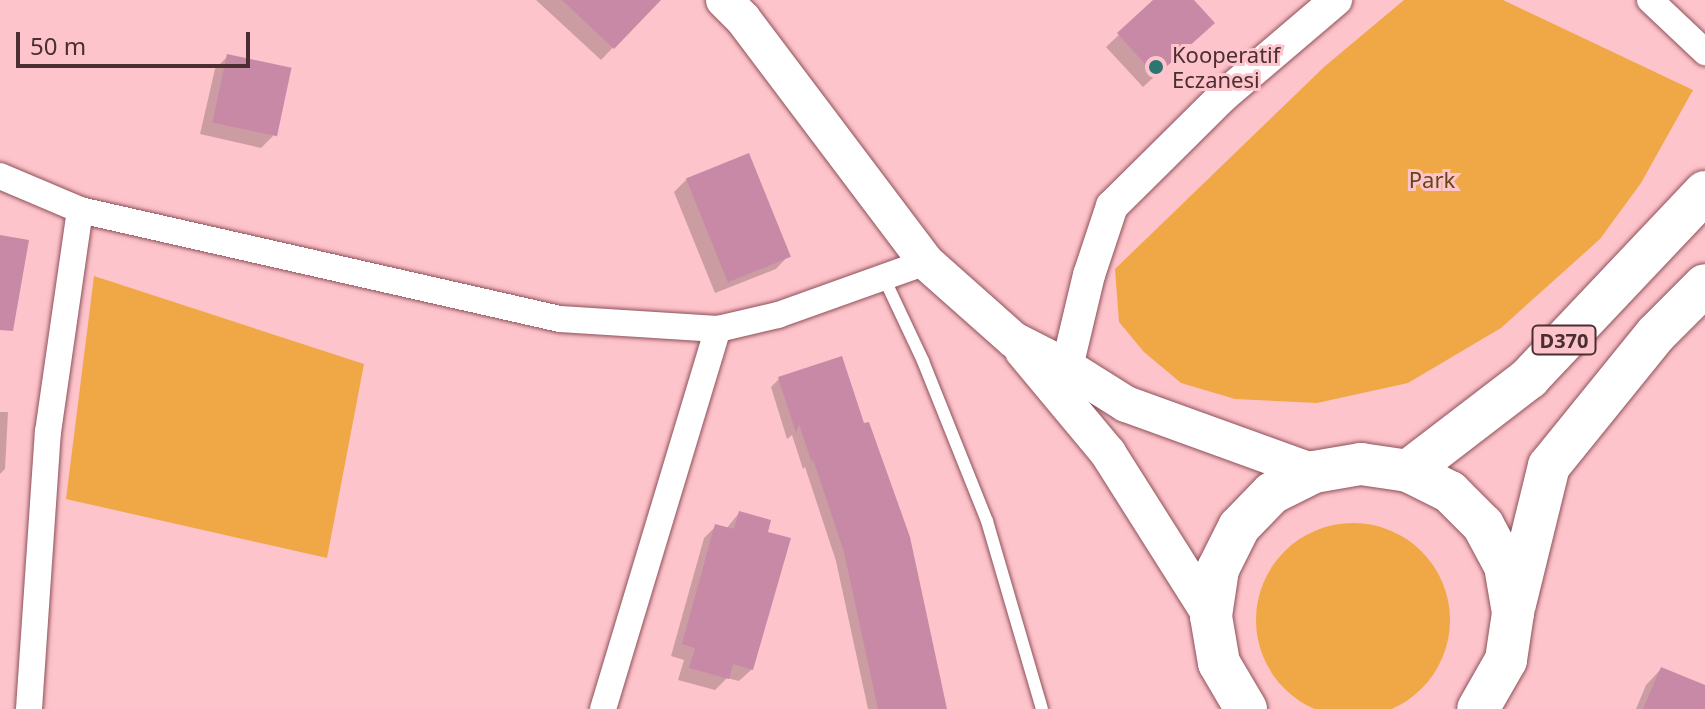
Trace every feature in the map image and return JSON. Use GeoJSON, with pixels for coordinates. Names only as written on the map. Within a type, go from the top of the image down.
{"type":"FeatureCollection","features":[{"type":"Feature","properties":{"kind":"highway","name":"D370"},"geometry":{"type":"LineString","coordinates":[[1408,471],[1529,378],[1705,192]]}},
{"type":"Feature","properties":{"kind":"highway","name":"D370"},"geometry":{"type":"LineString","coordinates":[[1513,613],[1549,466],[1656,334],[1705,285]]}},
{"type":"Feature","properties":{"kind":"highway"},"geometry":{"type":"LineString","coordinates":[[1242,707],[1219,663],[1211,616],[1218,569],[1239,527],[1272,493],[1314,472],[1361,464],[1408,471],[1450,492],[1483,525],[1505,566],[1513,613],[1506,660],[1478,709]]}},
{"type":"Feature","properties":{"kind":"main road"},"geometry":{"type":"LineString","coordinates":[[724,0],[743,19],[926,262],[1014,340],[1108,453],[1211,616]]}},
{"type":"Feature","properties":{"kind":"main road"},"geometry":{"type":"LineString","coordinates":[[1014,340],[1067,367],[1126,404],[1314,472]]}},
{"type":"Feature","properties":{"kind":"street"},"geometry":{"type":"LineString","coordinates":[[1108,453],[1067,367],[1089,275],[1112,206],[1222,97],[1336,0]]}},
{"type":"Feature","properties":{"kind":"street"},"geometry":{"type":"LineString","coordinates":[[1650,0],[1705,52]]}},
{"type":"Feature","properties":{"kind":"street"},"geometry":{"type":"LineString","coordinates":[[0,176],[80,210],[560,319],[718,329],[778,315],[926,262]]}},
{"type":"Feature","properties":{"kind":"street"},"geometry":{"type":"LineString","coordinates":[[29,709],[48,432],[80,210]]}},
{"type":"Feature","properties":{"kind":"street"},"geometry":{"type":"LineString","coordinates":[[603,709],[718,329]]}},
{"type":"Feature","properties":{"kind":"lane"},"geometry":{"type":"LineString","coordinates":[[884,278],[923,361],[987,521],[1042,709]]}},
{"type":"Feature","properties":{"kind":"green space","name":"Park"},"geometry":{"type":"Polygon","coordinates":[[[1404,0],[1503,0],[1693,90],[1641,183],[1600,239],[1501,328],[1408,383],[1317,403],[1235,399],[1181,383],[1144,352],[1119,322],[1115,269],[1324,67],[1404,0]]]}},
{"type":"Feature","properties":{"kind":"green space"},"geometry":{"type":"Polygon","coordinates":[[[94,276],[364,364],[327,558],[66,499],[94,276]]]}},
{"type":"Feature","properties":{"kind":"green space"},"geometry":{"type":"Polygon","coordinates":[[[1353,523],[1390,530],[1422,551],[1443,583],[1450,620],[1443,657],[1422,689],[1390,710],[1353,717],[1316,710],[1284,689],[1263,657],[1256,620],[1263,583],[1284,551],[1316,530],[1353,523]]]}},
{"type":"Feature","properties":{"kind":"building"},"geometry":{"type":"Polygon","coordinates":[[[562,0],[661,0],[614,49],[562,0]]]}},
{"type":"Feature","properties":{"kind":"building"},"geometry":{"type":"Polygon","coordinates":[[[1153,0],[1194,0],[1215,23],[1156,76],[1117,33],[1153,0]]]}},
{"type":"Feature","properties":{"kind":"building"},"geometry":{"type":"Polygon","coordinates":[[[227,54],[292,68],[277,136],[212,122],[227,54]]]}},
{"type":"Feature","properties":{"kind":"building"},"geometry":{"type":"Polygon","coordinates":[[[749,153],[791,257],[728,282],[686,178],[749,153]]]}},
{"type":"Feature","properties":{"kind":"building"},"geometry":{"type":"Polygon","coordinates":[[[0,235],[29,240],[13,331],[0,330],[0,235]]]}},
{"type":"Feature","properties":{"kind":"building"},"geometry":{"type":"Polygon","coordinates":[[[842,356],[864,423],[869,422],[910,537],[947,709],[878,709],[844,552],[813,459],[812,463],[799,424],[796,433],[778,377],[842,356]]]}},
{"type":"Feature","properties":{"kind":"building"},"geometry":{"type":"Polygon","coordinates":[[[739,511],[771,520],[768,532],[791,538],[753,670],[733,664],[729,679],[689,668],[695,648],[682,644],[715,524],[734,529],[739,511]]]}},
{"type":"Feature","properties":{"kind":"building"},"geometry":{"type":"Polygon","coordinates":[[[1661,667],[1705,685],[1705,709],[1643,709],[1661,667]]]}},
{"type":"Feature","properties":{"kind":"place","name":"Kooperatif Eczanesi"},"geometry":{"type":"Point","coordinates":[1156,67]}}]}
